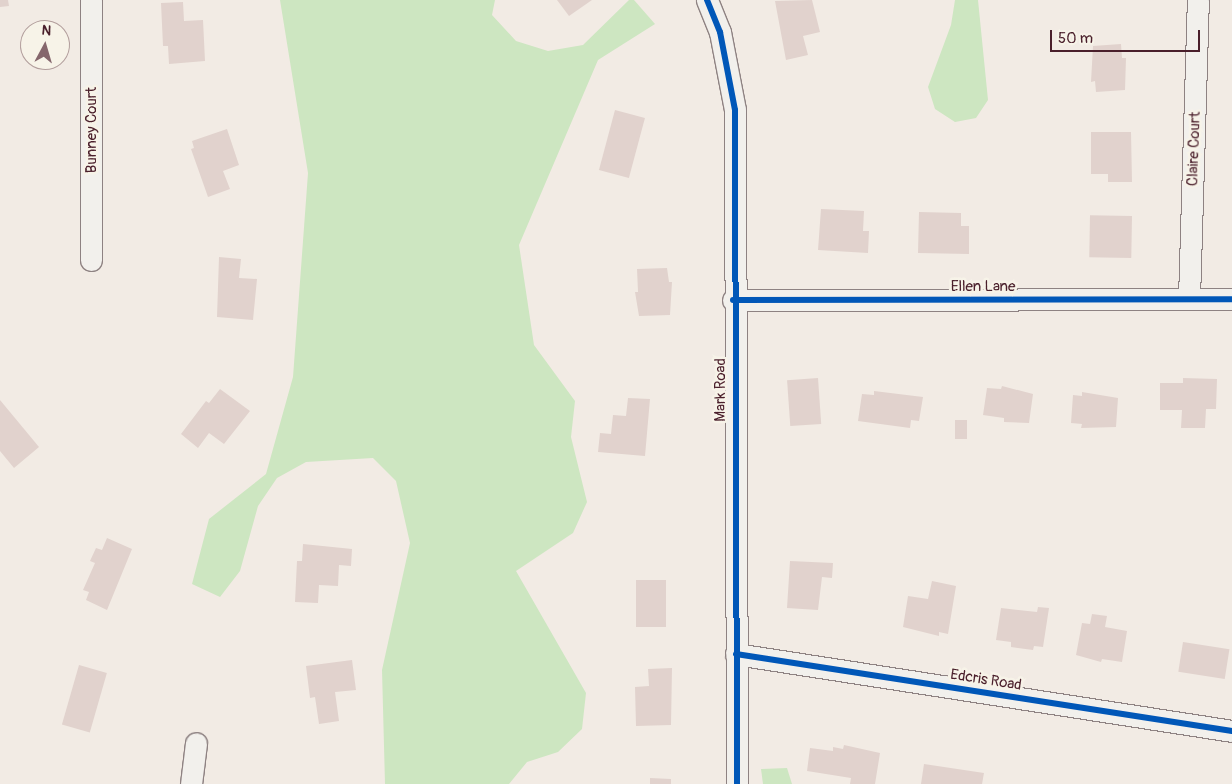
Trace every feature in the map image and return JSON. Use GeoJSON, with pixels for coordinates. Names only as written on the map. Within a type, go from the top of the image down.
{"type":"FeatureCollection","features":[{"type":"Feature","properties":{"kind":"street","name":"Bunney Court"},"geometry":{"type":"LineString","coordinates":[[91,0],[91,260]]}},
{"type":"Feature","properties":{"kind":"street","name":"Mark Road"},"geometry":{"type":"LineString","coordinates":[[707,0],[720,32],[735,110],[733,300],[737,784]]}},
{"type":"Feature","properties":{"kind":"street","name":"Claire Court"},"geometry":{"type":"LineString","coordinates":[[1190,299],[1198,0]]}},
{"type":"Feature","properties":{"kind":"street","name":"Ellen Lane"},"geometry":{"type":"LineString","coordinates":[[733,300],[1232,299]]}},
{"type":"Feature","properties":{"kind":"street","name":"Edcris Road"},"geometry":{"type":"LineString","coordinates":[[736,654],[1232,731]]}},
{"type":"Feature","properties":{"kind":"street"},"geometry":{"type":"LineString","coordinates":[[191,784],[196,743]]}},
{"type":"Feature","properties":{"kind":"green space"},"geometry":{"type":"Polygon","coordinates":[[[280,0],[495,0],[492,15],[516,41],[548,51],[583,45],[629,0],[634,0],[655,24],[598,60],[519,245],[534,345],[575,401],[571,437],[587,502],[573,533],[516,571],[586,693],[582,729],[558,752],[527,762],[509,784],[385,784],[382,670],[410,543],[396,481],[373,458],[306,462],[277,478],[258,506],[240,571],[220,597],[192,584],[209,519],[266,474],[293,377],[308,173],[280,0]]]}},
{"type":"Feature","properties":{"kind":"green space"},"geometry":{"type":"Polygon","coordinates":[[[955,0],[978,0],[988,100],[976,118],[955,122],[935,109],[928,87],[951,25],[955,0]]]}},
{"type":"Feature","properties":{"kind":"green space"},"geometry":{"type":"Polygon","coordinates":[[[787,768],[792,784],[763,784],[761,769],[787,768]]]}},
{"type":"Feature","properties":{"kind":"building"},"geometry":{"type":"Polygon","coordinates":[[[0,0],[8,0],[9,6],[0,7],[0,0]]]}},
{"type":"Feature","properties":{"kind":"building"},"geometry":{"type":"Polygon","coordinates":[[[557,0],[592,0],[569,16],[557,0]]]}},
{"type":"Feature","properties":{"kind":"building"},"geometry":{"type":"Polygon","coordinates":[[[812,0],[820,32],[803,36],[808,55],[786,60],[775,1],[812,0]]]}},
{"type":"Feature","properties":{"kind":"building"},"geometry":{"type":"Polygon","coordinates":[[[183,2],[184,21],[203,20],[205,61],[169,64],[168,46],[163,46],[161,3],[183,2]]]}},
{"type":"Feature","properties":{"kind":"building"},"geometry":{"type":"Polygon","coordinates":[[[1121,44],[1122,58],[1126,58],[1125,90],[1096,92],[1095,81],[1091,82],[1093,46],[1121,44]]]}},
{"type":"Feature","properties":{"kind":"building"},"geometry":{"type":"Polygon","coordinates":[[[615,110],[645,118],[629,178],[599,170],[615,110]]]}},
{"type":"Feature","properties":{"kind":"building"},"geometry":{"type":"Polygon","coordinates":[[[227,129],[239,165],[223,171],[230,189],[208,197],[191,149],[194,148],[192,141],[227,129]]]}},
{"type":"Feature","properties":{"kind":"building"},"geometry":{"type":"Polygon","coordinates":[[[1091,132],[1131,132],[1132,182],[1108,182],[1108,174],[1091,174],[1091,132]]]}},
{"type":"Feature","properties":{"kind":"building"},"geometry":{"type":"Polygon","coordinates":[[[821,209],[864,211],[863,231],[869,231],[868,253],[818,250],[821,209]]]}},
{"type":"Feature","properties":{"kind":"building"},"geometry":{"type":"Polygon","coordinates":[[[919,212],[961,213],[961,226],[969,226],[969,254],[918,253],[919,212]]]}},
{"type":"Feature","properties":{"kind":"building"},"geometry":{"type":"Polygon","coordinates":[[[1090,215],[1132,216],[1131,258],[1089,257],[1090,215]]]}},
{"type":"Feature","properties":{"kind":"building"},"geometry":{"type":"Polygon","coordinates":[[[219,257],[241,259],[239,278],[257,279],[253,320],[217,317],[219,257]]]}},
{"type":"Feature","properties":{"kind":"building"},"geometry":{"type":"Polygon","coordinates":[[[667,268],[669,282],[672,282],[670,315],[639,316],[635,292],[638,292],[637,269],[667,268]]]}},
{"type":"Feature","properties":{"kind":"building"},"geometry":{"type":"Polygon","coordinates":[[[818,378],[821,424],[790,426],[787,380],[818,378]]]}},
{"type":"Feature","properties":{"kind":"building"},"geometry":{"type":"Polygon","coordinates":[[[1183,378],[1217,379],[1216,409],[1206,409],[1205,428],[1181,428],[1182,410],[1160,410],[1160,383],[1183,383],[1183,378]]]}},
{"type":"Feature","properties":{"kind":"building"},"geometry":{"type":"Polygon","coordinates":[[[1002,386],[1033,394],[1029,423],[1004,422],[1004,418],[983,415],[987,388],[1001,389],[1002,386]]]}},
{"type":"Feature","properties":{"kind":"building"},"geometry":{"type":"Polygon","coordinates":[[[220,389],[250,411],[224,444],[209,433],[198,448],[181,434],[206,401],[209,403],[220,389]]]}},
{"type":"Feature","properties":{"kind":"building"},"geometry":{"type":"Polygon","coordinates":[[[874,391],[923,397],[919,421],[911,420],[910,428],[858,421],[862,394],[874,395],[874,391]]]}},
{"type":"Feature","properties":{"kind":"building"},"geometry":{"type":"Polygon","coordinates":[[[1082,392],[1118,398],[1116,427],[1081,428],[1082,424],[1071,423],[1073,395],[1082,396],[1082,392]]]}},
{"type":"Feature","properties":{"kind":"building"},"geometry":{"type":"Polygon","coordinates":[[[628,398],[650,399],[645,456],[598,452],[600,433],[611,434],[613,415],[626,416],[628,398]]]}},
{"type":"Feature","properties":{"kind":"building"},"geometry":{"type":"Polygon","coordinates":[[[0,400],[39,447],[14,468],[0,451],[0,400]]]}},
{"type":"Feature","properties":{"kind":"building"},"geometry":{"type":"Polygon","coordinates":[[[955,420],[967,420],[967,439],[955,439],[955,420]]]}},
{"type":"Feature","properties":{"kind":"building"},"geometry":{"type":"Polygon","coordinates":[[[107,538],[132,549],[107,610],[86,600],[89,592],[83,590],[95,563],[90,561],[96,548],[102,550],[107,538]]]}},
{"type":"Feature","properties":{"kind":"building"},"geometry":{"type":"Polygon","coordinates":[[[303,544],[352,549],[351,566],[339,565],[338,586],[319,585],[318,603],[295,602],[297,561],[302,561],[303,544]]]}},
{"type":"Feature","properties":{"kind":"building"},"geometry":{"type":"Polygon","coordinates":[[[790,561],[833,563],[832,578],[822,577],[818,610],[787,608],[790,561]]]}},
{"type":"Feature","properties":{"kind":"building"},"geometry":{"type":"Polygon","coordinates":[[[636,580],[666,580],[666,627],[636,627],[636,580]]]}},
{"type":"Feature","properties":{"kind":"building"},"geometry":{"type":"Polygon","coordinates":[[[932,581],[956,586],[948,634],[939,632],[939,636],[903,627],[908,596],[928,599],[932,581]]]}},
{"type":"Feature","properties":{"kind":"building"},"geometry":{"type":"Polygon","coordinates":[[[1038,607],[1049,608],[1043,647],[1034,646],[1033,650],[1011,647],[1011,642],[996,640],[1001,608],[1037,612],[1038,607]]]}},
{"type":"Feature","properties":{"kind":"building"},"geometry":{"type":"Polygon","coordinates":[[[1092,614],[1107,616],[1105,627],[1127,631],[1122,662],[1102,659],[1101,662],[1076,655],[1082,623],[1090,624],[1092,614]]]}},
{"type":"Feature","properties":{"kind":"building"},"geometry":{"type":"Polygon","coordinates":[[[1183,642],[1229,649],[1225,679],[1178,672],[1183,642]]]}},
{"type":"Feature","properties":{"kind":"building"},"geometry":{"type":"Polygon","coordinates":[[[352,660],[356,690],[335,692],[339,721],[319,724],[315,697],[310,698],[306,666],[352,660]]]}},
{"type":"Feature","properties":{"kind":"building"},"geometry":{"type":"Polygon","coordinates":[[[79,665],[107,673],[90,733],[62,725],[79,665]]]}},
{"type":"Feature","properties":{"kind":"building"},"geometry":{"type":"Polygon","coordinates":[[[672,668],[671,725],[636,726],[635,687],[649,686],[648,669],[672,668]]]}},
{"type":"Feature","properties":{"kind":"building"},"geometry":{"type":"Polygon","coordinates":[[[844,745],[880,753],[875,784],[850,784],[851,778],[807,771],[810,748],[833,751],[833,747],[843,749],[844,745]]]}},
{"type":"Feature","properties":{"kind":"building"},"geometry":{"type":"Polygon","coordinates":[[[924,764],[984,773],[982,784],[921,784],[924,764]]]}},
{"type":"Feature","properties":{"kind":"building"},"geometry":{"type":"Polygon","coordinates":[[[650,778],[671,779],[671,784],[650,784],[650,778]]]}},
{"type":"Feature","properties":{"kind":"cycle path"},"geometry":{"type":"LineString","coordinates":[[707,0],[720,32],[735,110],[737,784]]}},
{"type":"Feature","properties":{"kind":"cycle path"},"geometry":{"type":"LineString","coordinates":[[733,300],[1232,299]]}},
{"type":"Feature","properties":{"kind":"cycle path"},"geometry":{"type":"LineString","coordinates":[[736,654],[1232,731]]}}]}
